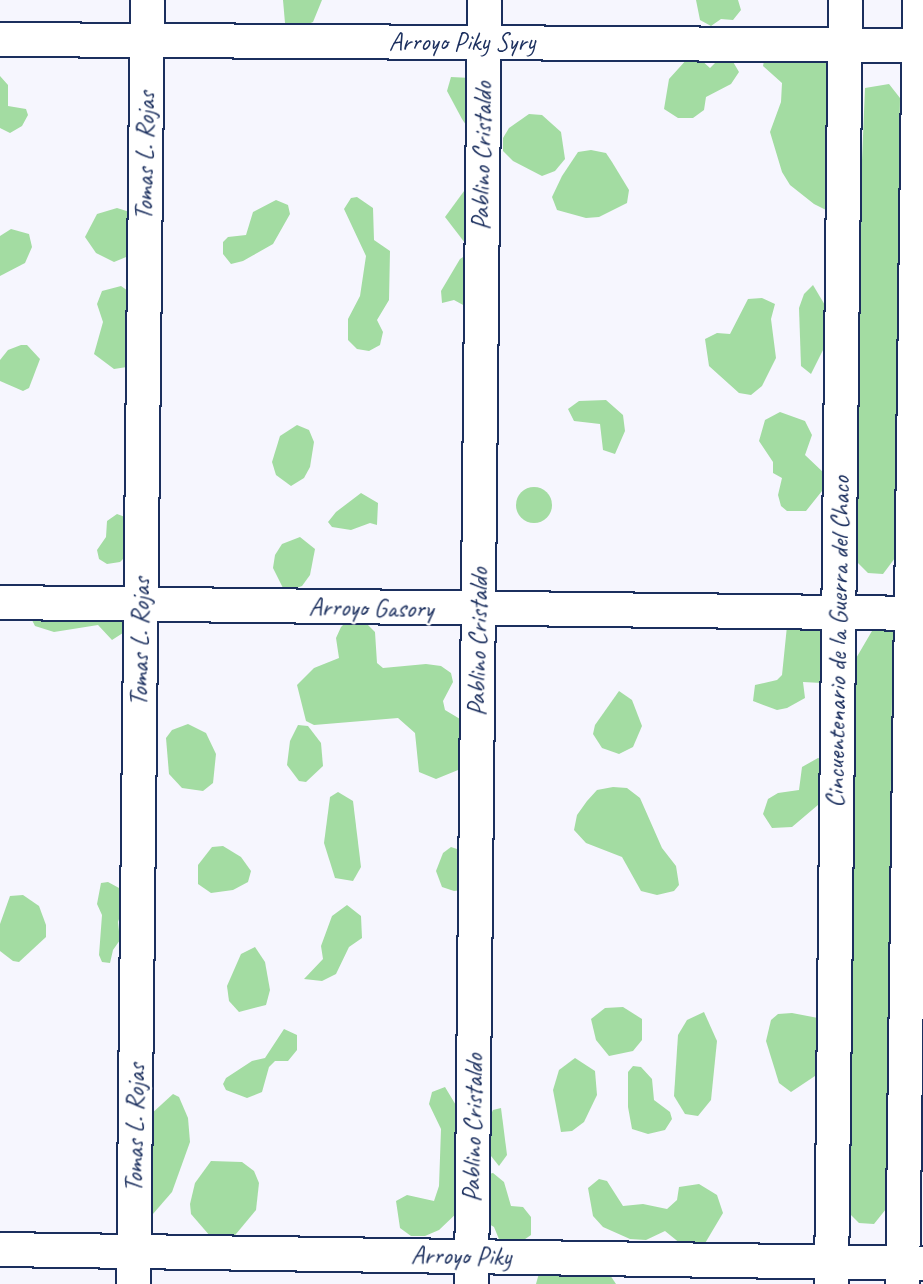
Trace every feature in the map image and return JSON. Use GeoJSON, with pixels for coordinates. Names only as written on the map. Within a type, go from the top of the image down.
{"type":"FeatureCollection","features":[{"type":"Feature","properties":{"kind":"street","name":"Tomas L. Rojas"},"geometry":{"type":"LineString","coordinates":[[133,1284],[147,0]]}},
{"type":"Feature","properties":{"kind":"street","name":"Pablino Cristaldo"},"geometry":{"type":"LineString","coordinates":[[471,1270],[484,0]]}},
{"type":"Feature","properties":{"kind":"street","name":"Cincuentenario de la Guerra del Chaco"},"geometry":{"type":"LineString","coordinates":[[831,1273],[845,0]]}},
{"type":"Feature","properties":{"kind":"street"},"geometry":{"type":"LineString","coordinates":[[909,1270],[921,45],[919,0]]}},
{"type":"Feature","properties":{"kind":"street","name":"Arroyo Piky Syry"},"geometry":{"type":"LineString","coordinates":[[0,39],[921,45]]}},
{"type":"Feature","properties":{"kind":"street","name":"Arroyo Gasory"},"geometry":{"type":"LineString","coordinates":[[0,602],[478,610],[916,613]]}},
{"type":"Feature","properties":{"kind":"street","name":"Arroyo Piky"},"geometry":{"type":"LineString","coordinates":[[0,1249],[134,1251],[471,1270],[831,1273],[909,1270]]}},
{"type":"Feature","properties":{"kind":"green space"},"geometry":{"type":"Polygon","coordinates":[[[283,0],[322,0],[313,22],[301,27],[285,23],[283,0]]]}},
{"type":"Feature","properties":{"kind":"green space"},"geometry":{"type":"Polygon","coordinates":[[[696,0],[738,0],[741,10],[733,20],[721,19],[711,26],[700,20],[696,0]]]}},
{"type":"Feature","properties":{"kind":"green space"},"geometry":{"type":"Polygon","coordinates":[[[766,51],[819,52],[830,64],[861,184],[865,88],[889,84],[900,98],[899,165],[908,169],[916,270],[898,272],[897,323],[923,337],[904,517],[895,519],[895,558],[883,574],[868,573],[856,561],[856,533],[848,520],[852,448],[858,424],[851,385],[859,351],[861,250],[842,211],[826,210],[814,204],[790,185],[782,172],[770,132],[781,102],[782,83],[763,66],[766,51]]]}},
{"type":"Feature","properties":{"kind":"green space"},"geometry":{"type":"Polygon","coordinates":[[[688,58],[700,59],[710,68],[719,59],[732,60],[739,72],[731,84],[706,97],[704,110],[693,118],[678,118],[664,109],[669,79],[688,58]]]}},
{"type":"Feature","properties":{"kind":"green space"},"geometry":{"type":"Polygon","coordinates":[[[0,76],[8,85],[8,106],[26,109],[28,115],[22,126],[10,133],[0,128],[0,76]]]}},
{"type":"Feature","properties":{"kind":"green space"},"geometry":{"type":"Polygon","coordinates":[[[451,77],[471,78],[478,127],[466,125],[462,119],[447,91],[451,77]]]}},
{"type":"Feature","properties":{"kind":"green space"},"geometry":{"type":"Polygon","coordinates":[[[529,114],[542,115],[561,132],[565,159],[555,171],[542,176],[513,161],[503,151],[503,138],[509,128],[529,114]]]}},
{"type":"Feature","properties":{"kind":"green space"},"geometry":{"type":"Polygon","coordinates":[[[591,150],[606,153],[629,190],[627,203],[599,217],[586,218],[557,210],[552,197],[562,176],[578,152],[591,150]]]}},
{"type":"Feature","properties":{"kind":"green space"},"geometry":{"type":"Polygon","coordinates":[[[467,187],[465,243],[445,217],[467,187]]]}},
{"type":"Feature","properties":{"kind":"green space"},"geometry":{"type":"Polygon","coordinates":[[[357,197],[373,208],[374,240],[390,251],[389,300],[377,320],[383,332],[380,345],[369,351],[357,349],[348,340],[348,319],[360,296],[366,256],[344,209],[351,198],[357,197]]]}},
{"type":"Feature","properties":{"kind":"green space"},"geometry":{"type":"Polygon","coordinates":[[[276,200],[288,205],[290,214],[273,244],[243,261],[231,264],[223,254],[223,242],[228,237],[246,235],[253,212],[276,200]]]}},
{"type":"Feature","properties":{"kind":"green space"},"geometry":{"type":"Polygon","coordinates":[[[117,208],[136,214],[131,255],[114,262],[96,253],[85,237],[97,214],[117,208]]]}},
{"type":"Feature","properties":{"kind":"green space"},"geometry":{"type":"Polygon","coordinates":[[[11,229],[29,234],[32,247],[25,263],[0,276],[0,236],[11,229]]]}},
{"type":"Feature","properties":{"kind":"green space"},"geometry":{"type":"Polygon","coordinates":[[[471,252],[472,324],[463,324],[465,306],[454,300],[442,303],[441,291],[460,259],[471,252]]]}},
{"type":"Feature","properties":{"kind":"green space"},"geometry":{"type":"Polygon","coordinates":[[[813,285],[829,312],[827,342],[811,374],[801,366],[799,308],[804,294],[813,285]]]}},
{"type":"Feature","properties":{"kind":"green space"},"geometry":{"type":"Polygon","coordinates":[[[121,286],[138,298],[127,367],[114,369],[94,354],[103,322],[97,304],[102,291],[121,286]]]}},
{"type":"Feature","properties":{"kind":"green space"},"geometry":{"type":"Polygon","coordinates":[[[762,298],[775,304],[771,319],[776,358],[762,386],[751,395],[739,393],[709,366],[705,339],[717,333],[730,334],[748,299],[762,298]]]}},
{"type":"Feature","properties":{"kind":"green space"},"geometry":{"type":"Polygon","coordinates":[[[27,345],[40,359],[29,388],[23,391],[0,381],[0,360],[8,350],[27,345]]]}},
{"type":"Feature","properties":{"kind":"green space"},"geometry":{"type":"Polygon","coordinates":[[[606,400],[623,415],[625,431],[615,454],[603,450],[600,424],[574,421],[568,409],[579,401],[606,400]]]}},
{"type":"Feature","properties":{"kind":"green space"},"geometry":{"type":"Polygon","coordinates":[[[780,412],[805,421],[812,435],[805,455],[825,474],[822,491],[806,511],[787,511],[781,506],[778,495],[782,478],[773,473],[773,462],[759,441],[765,420],[780,412]]]}},
{"type":"Feature","properties":{"kind":"green space"},"geometry":{"type":"Polygon","coordinates":[[[297,425],[309,430],[314,442],[310,467],[304,478],[291,486],[276,475],[272,462],[280,436],[297,425]]]}},
{"type":"Feature","properties":{"kind":"green space"},"geometry":{"type":"Polygon","coordinates":[[[534,487],[547,492],[552,505],[547,518],[534,523],[521,518],[516,505],[521,492],[534,487]]]}},
{"type":"Feature","properties":{"kind":"green space"},"geometry":{"type":"Polygon","coordinates":[[[361,493],[378,503],[377,525],[370,523],[351,530],[332,527],[328,522],[336,512],[361,493]]]}},
{"type":"Feature","properties":{"kind":"green space"},"geometry":{"type":"Polygon","coordinates":[[[117,514],[125,517],[127,555],[120,562],[107,564],[99,559],[97,550],[106,537],[107,521],[117,514]]]}},
{"type":"Feature","properties":{"kind":"green space"},"geometry":{"type":"Polygon","coordinates":[[[300,537],[315,549],[310,575],[302,586],[285,592],[273,568],[275,555],[282,544],[300,537]]]}},
{"type":"Feature","properties":{"kind":"green space"},"geometry":{"type":"Polygon","coordinates":[[[889,602],[913,697],[892,693],[886,1209],[874,1224],[859,1223],[847,1211],[855,660],[889,602]]]}},
{"type":"Feature","properties":{"kind":"green space"},"geometry":{"type":"Polygon","coordinates":[[[123,607],[126,631],[112,640],[98,625],[54,632],[35,626],[32,620],[33,614],[123,607]]]}},
{"type":"Feature","properties":{"kind":"green space"},"geometry":{"type":"Polygon","coordinates":[[[362,619],[375,632],[377,663],[383,668],[426,664],[441,666],[451,673],[453,682],[443,701],[445,710],[470,725],[463,768],[436,779],[419,772],[415,733],[398,718],[314,725],[306,721],[297,685],[314,668],[339,658],[336,638],[341,627],[347,621],[362,619]]]}},
{"type":"Feature","properties":{"kind":"green space"},"geometry":{"type":"Polygon","coordinates":[[[819,622],[828,642],[822,683],[803,682],[805,698],[787,708],[777,710],[753,701],[755,685],[777,680],[782,675],[787,626],[819,622]]]}},
{"type":"Feature","properties":{"kind":"green space"},"geometry":{"type":"Polygon","coordinates":[[[619,691],[632,700],[642,726],[633,747],[619,754],[602,748],[593,734],[595,725],[619,691]]]}},
{"type":"Feature","properties":{"kind":"green space"},"geometry":{"type":"Polygon","coordinates":[[[188,724],[206,733],[216,754],[213,783],[203,791],[182,788],[169,774],[166,738],[172,730],[188,724]]]}},
{"type":"Feature","properties":{"kind":"green space"},"geometry":{"type":"Polygon","coordinates":[[[298,725],[308,726],[321,743],[323,766],[306,782],[299,781],[287,765],[290,741],[298,725]]]}},
{"type":"Feature","properties":{"kind":"green space"},"geometry":{"type":"Polygon","coordinates":[[[818,758],[822,759],[825,799],[792,827],[772,828],[763,814],[768,799],[778,793],[799,790],[802,767],[818,758]]]}},
{"type":"Feature","properties":{"kind":"green space"},"geometry":{"type":"Polygon","coordinates":[[[613,787],[627,788],[640,798],[662,848],[676,866],[679,885],[674,891],[657,895],[641,891],[622,857],[586,843],[574,830],[577,815],[587,801],[597,790],[613,787]]]}},
{"type":"Feature","properties":{"kind":"green space"},"geometry":{"type":"Polygon","coordinates":[[[338,792],[353,801],[361,867],[353,881],[335,878],[324,843],[330,797],[338,792]]]}},
{"type":"Feature","properties":{"kind":"green space"},"geometry":{"type":"Polygon","coordinates":[[[223,846],[241,857],[251,871],[248,882],[233,890],[211,893],[198,884],[198,865],[212,847],[223,846]]]}},
{"type":"Feature","properties":{"kind":"green space"},"geometry":{"type":"Polygon","coordinates":[[[451,847],[463,851],[462,890],[454,891],[442,887],[436,871],[443,853],[451,847]]]}},
{"type":"Feature","properties":{"kind":"green space"},"geometry":{"type":"Polygon","coordinates":[[[108,882],[119,888],[126,898],[118,922],[120,940],[113,950],[110,963],[102,962],[99,955],[102,915],[97,904],[101,883],[108,882]]]}},
{"type":"Feature","properties":{"kind":"green space"},"geometry":{"type":"Polygon","coordinates":[[[23,895],[39,906],[46,925],[46,937],[19,962],[13,961],[0,951],[0,924],[10,896],[23,895]]]}},
{"type":"Feature","properties":{"kind":"green space"},"geometry":{"type":"Polygon","coordinates":[[[347,905],[361,916],[362,938],[349,947],[336,974],[322,981],[304,979],[323,959],[321,946],[332,916],[347,905]]]}},
{"type":"Feature","properties":{"kind":"green space"},"geometry":{"type":"Polygon","coordinates":[[[255,947],[265,962],[270,990],[266,1005],[239,1012],[229,1001],[227,986],[241,954],[255,947]]]}},
{"type":"Feature","properties":{"kind":"green space"},"geometry":{"type":"Polygon","coordinates":[[[623,1007],[642,1019],[642,1040],[633,1051],[609,1056],[596,1040],[591,1019],[605,1008],[623,1007]]]}},
{"type":"Feature","properties":{"kind":"green space"},"geometry":{"type":"Polygon","coordinates":[[[704,1012],[717,1041],[711,1100],[698,1116],[685,1114],[674,1096],[678,1035],[687,1020],[704,1012]]]}},
{"type":"Feature","properties":{"kind":"green space"},"geometry":{"type":"Polygon","coordinates":[[[792,1013],[818,1018],[818,1066],[815,1076],[791,1092],[779,1083],[766,1041],[771,1020],[778,1014],[792,1013]]]}},
{"type":"Feature","properties":{"kind":"green space"},"geometry":{"type":"Polygon","coordinates":[[[284,1029],[297,1035],[297,1050],[288,1061],[275,1061],[269,1067],[262,1092],[247,1098],[226,1090],[223,1084],[226,1078],[252,1061],[265,1058],[284,1029]]]}},
{"type":"Feature","properties":{"kind":"green space"},"geometry":{"type":"Polygon","coordinates":[[[575,1058],[595,1071],[597,1095],[584,1122],[572,1131],[561,1132],[553,1090],[559,1070],[575,1058]]]}},
{"type":"Feature","properties":{"kind":"green space"},"geometry":{"type":"Polygon","coordinates":[[[633,1066],[641,1067],[652,1079],[654,1100],[670,1112],[672,1119],[665,1130],[648,1134],[632,1129],[628,1107],[628,1072],[633,1066]]]}},
{"type":"Feature","properties":{"kind":"green space"},"geometry":{"type":"Polygon","coordinates":[[[445,1087],[460,1112],[460,1210],[439,1230],[425,1236],[411,1236],[400,1228],[396,1201],[407,1195],[434,1201],[439,1186],[441,1129],[429,1104],[432,1092],[445,1087]]]}},
{"type":"Feature","properties":{"kind":"green space"},"geometry":{"type":"Polygon","coordinates":[[[173,1094],[179,1097],[188,1118],[190,1142],[172,1192],[146,1222],[150,1115],[173,1094]]]}},
{"type":"Feature","properties":{"kind":"green space"},"geometry":{"type":"Polygon","coordinates":[[[501,1108],[507,1155],[499,1166],[491,1156],[485,1127],[493,1110],[501,1108]]]}},
{"type":"Feature","properties":{"kind":"green space"},"geometry":{"type":"Polygon","coordinates":[[[211,1161],[242,1162],[254,1171],[259,1183],[256,1210],[231,1240],[210,1236],[191,1214],[190,1204],[195,1183],[211,1161]]]}},
{"type":"Feature","properties":{"kind":"green space"},"geometry":{"type":"Polygon","coordinates":[[[493,1173],[504,1182],[511,1206],[523,1207],[531,1217],[531,1235],[515,1246],[501,1244],[494,1227],[482,1220],[484,1175],[493,1173]]]}},
{"type":"Feature","properties":{"kind":"green space"},"geometry":{"type":"Polygon","coordinates":[[[599,1179],[607,1181],[623,1206],[643,1204],[667,1209],[677,1200],[679,1187],[699,1184],[717,1195],[723,1213],[704,1245],[681,1244],[665,1231],[646,1240],[630,1239],[603,1227],[593,1216],[588,1188],[599,1179]]]}},
{"type":"Feature","properties":{"kind":"green space"},"geometry":{"type":"Polygon","coordinates":[[[541,1266],[608,1272],[616,1284],[536,1284],[541,1266]]]}}]}
